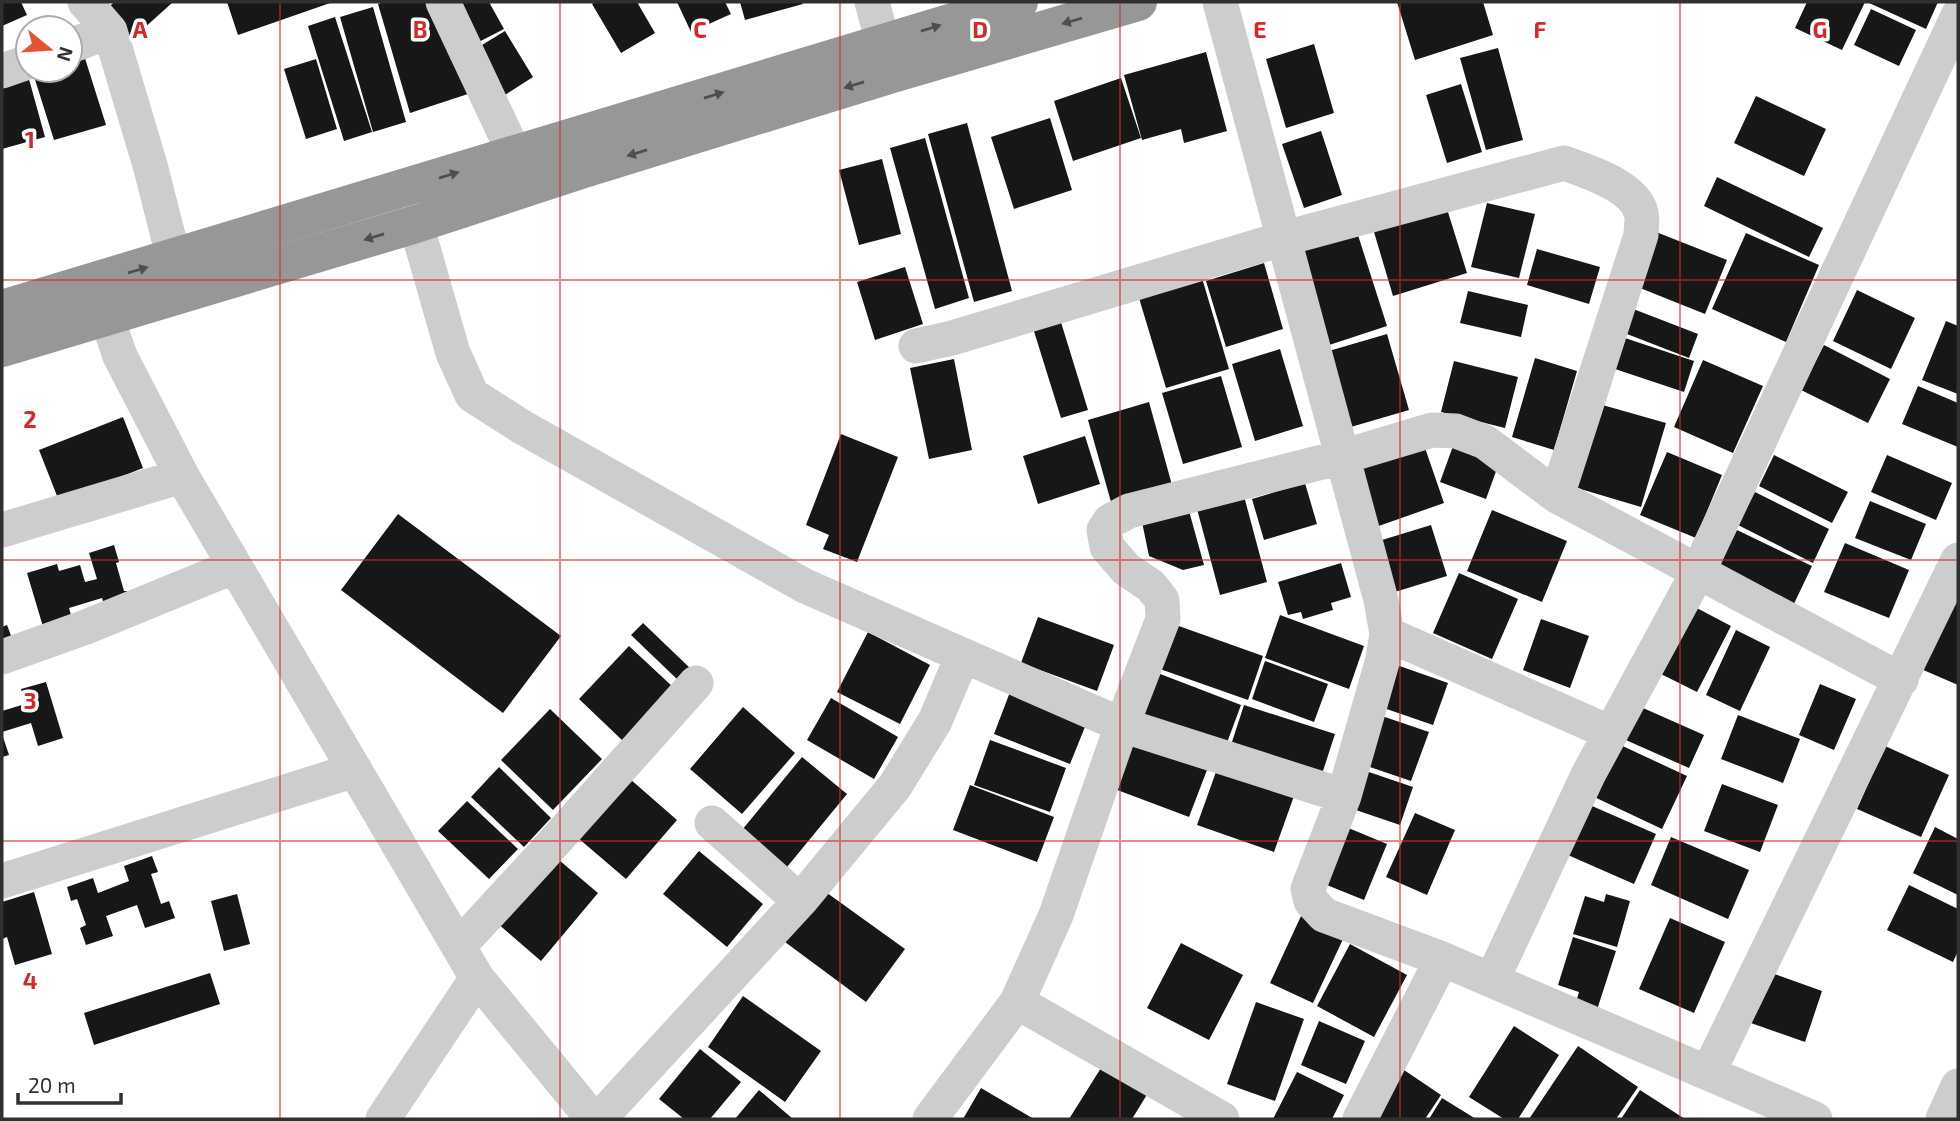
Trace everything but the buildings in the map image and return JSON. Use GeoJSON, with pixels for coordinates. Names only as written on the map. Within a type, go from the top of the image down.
{"type":"FeatureCollection","features":[{"type":"Feature","properties":{"kind":"highway"},"geometry":{"type":"LineString","coordinates":[[2,348],[100,300],[174,259],[1019,2]]}},
{"type":"Feature","properties":{"kind":"highway"},"geometry":{"type":"LineString","coordinates":[[2,309],[100,300],[416,224],[892,74],[1138,2]]}},
{"type":"Feature","properties":{"kind":"street"},"geometry":{"type":"LineString","coordinates":[[85,2],[110,31],[150,165],[174,259]]}},
{"type":"Feature","properties":{"kind":"street"},"geometry":{"type":"LineString","coordinates":[[443,2],[515,155]]}},
{"type":"Feature","properties":{"kind":"street"},"geometry":{"type":"LineString","coordinates":[[872,2],[883,43]]}},
{"type":"Feature","properties":{"kind":"street"},"geometry":{"type":"LineString","coordinates":[[1220,2],[1381,600],[1387,634],[1383,659],[1343,796],[1308,889],[1311,901],[1324,915],[1442,959],[1815,1119]]}},
{"type":"Feature","properties":{"kind":"street"},"geometry":{"type":"LineString","coordinates":[[1492,980],[1588,775],[1698,572],[1958,16]]}},
{"type":"Feature","properties":{"kind":"street"},"geometry":{"type":"LineString","coordinates":[[84,41],[110,31]]}},
{"type":"Feature","properties":{"kind":"street"},"geometry":{"type":"LineString","coordinates":[[916,346],[966,334],[1282,239],[1564,163],[1594,173],[1627,192],[1641,211],[1642,235],[1557,496]]}},
{"type":"Feature","properties":{"kind":"street"},"geometry":{"type":"LineString","coordinates":[[416,224],[453,354],[472,395],[522,427],[805,586],[1122,725],[1343,796]]}},
{"type":"Feature","properties":{"kind":"street"},"geometry":{"type":"LineString","coordinates":[[100,300],[120,356],[182,476],[477,978],[593,1119]]}},
{"type":"Feature","properties":{"kind":"street"},"geometry":{"type":"LineString","coordinates":[[929,1119],[1017,1002],[1056,915],[1122,725],[1163,619],[1161,600],[1152,586],[1125,569],[1107,547],[1104,530],[1110,521],[1129,511],[1342,457],[1432,430],[1456,431],[1485,442],[1557,496],[1901,680]]}},
{"type":"Feature","properties":{"kind":"street"},"geometry":{"type":"LineString","coordinates":[[2,530],[182,476]]}},
{"type":"Feature","properties":{"kind":"street"},"geometry":{"type":"LineString","coordinates":[[1708,1073],[1958,560]]}},
{"type":"Feature","properties":{"kind":"street"},"geometry":{"type":"LineString","coordinates":[[2,657],[86,627],[235,566]]}},
{"type":"Feature","properties":{"kind":"street"},"geometry":{"type":"LineString","coordinates":[[1387,634],[1611,733]]}},
{"type":"Feature","properties":{"kind":"street"},"geometry":{"type":"LineString","coordinates":[[599,1119],[800,901],[895,786],[935,721],[962,655]]}},
{"type":"Feature","properties":{"kind":"street"},"geometry":{"type":"LineString","coordinates":[[459,946],[695,683]]}},
{"type":"Feature","properties":{"kind":"street"},"geometry":{"type":"LineString","coordinates":[[2,881],[355,770]]}},
{"type":"Feature","properties":{"kind":"street"},"geometry":{"type":"LineString","coordinates":[[712,823],[800,901]]}},
{"type":"Feature","properties":{"kind":"street"},"geometry":{"type":"LineString","coordinates":[[1360,1119],[1442,959]]}},
{"type":"Feature","properties":{"kind":"street"},"geometry":{"type":"LineString","coordinates":[[383,1119],[477,978]]}},
{"type":"Feature","properties":{"kind":"street"},"geometry":{"type":"LineString","coordinates":[[1017,1002],[1222,1119]]}},
{"type":"Feature","properties":{"kind":"street"},"geometry":{"type":"LineString","coordinates":[[1943,1119],[1958,1086]]}}]}
